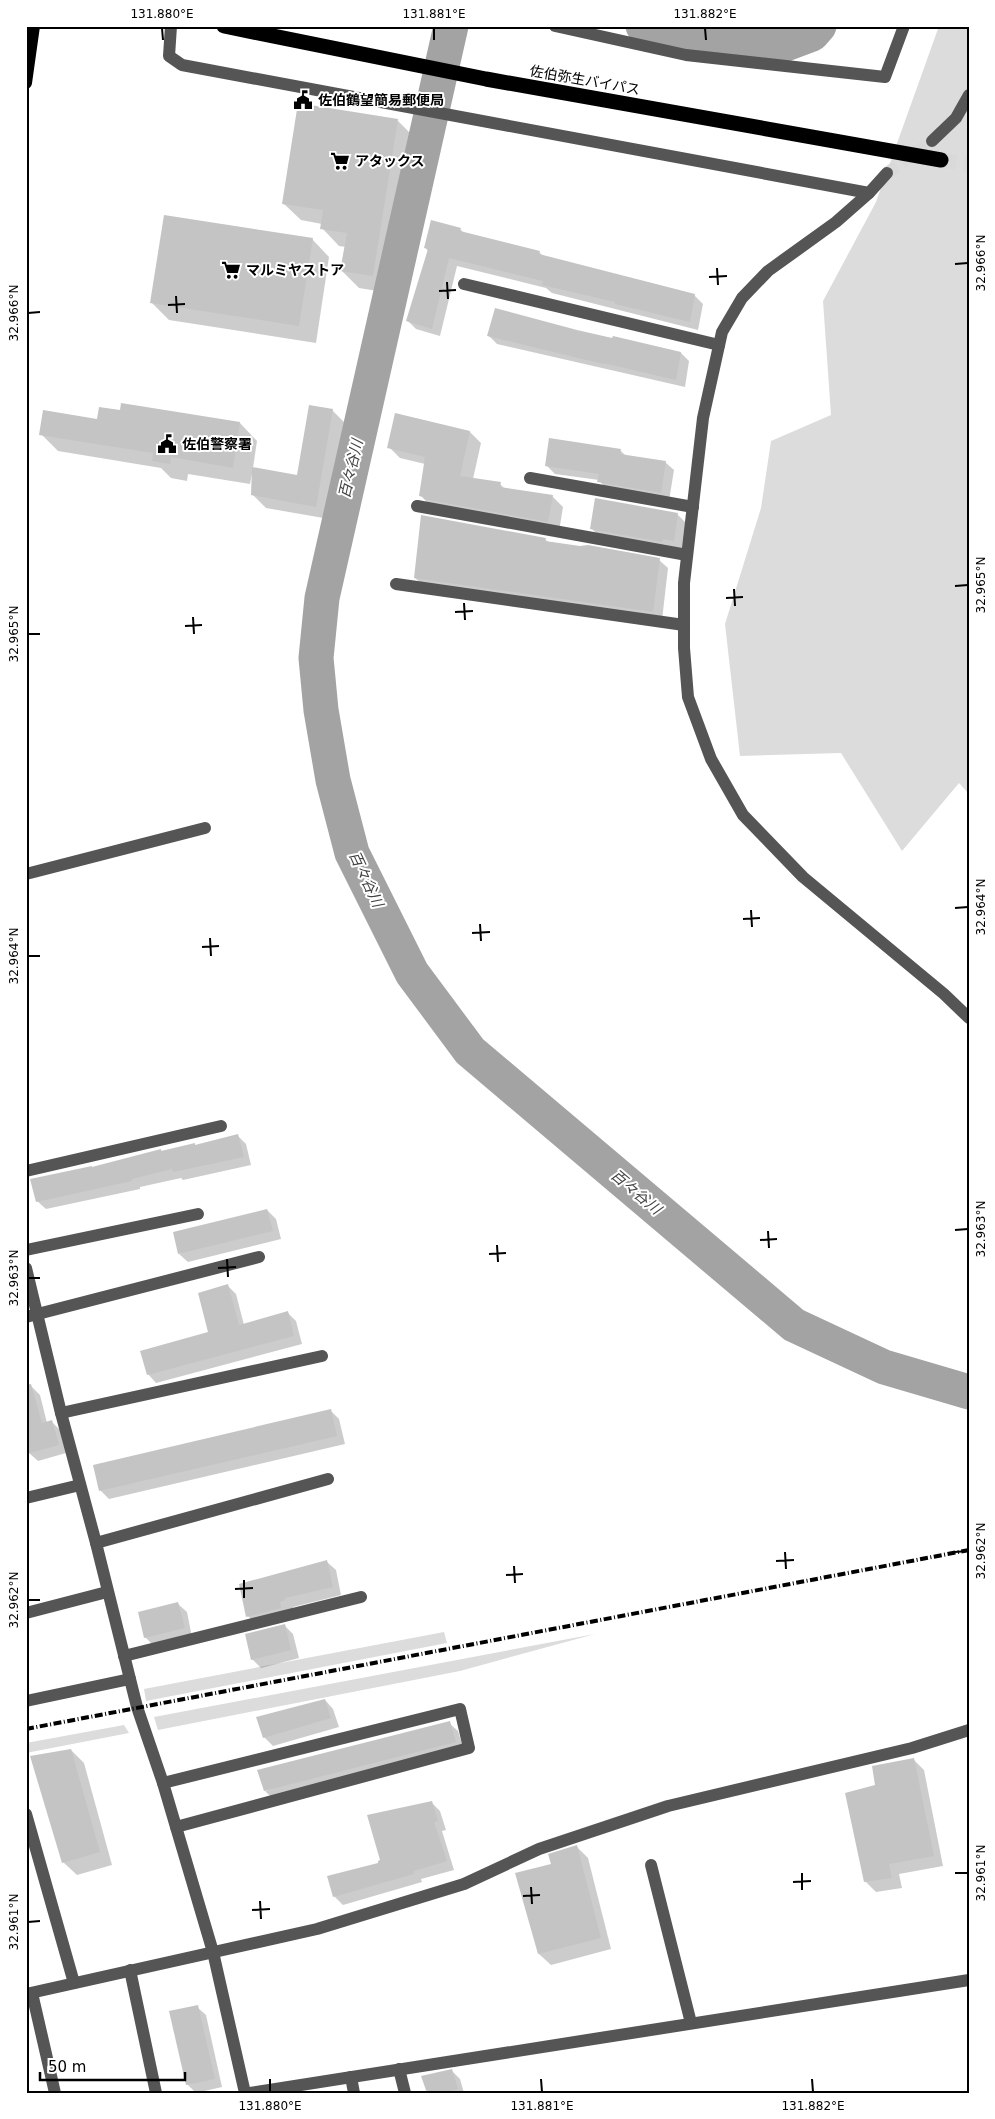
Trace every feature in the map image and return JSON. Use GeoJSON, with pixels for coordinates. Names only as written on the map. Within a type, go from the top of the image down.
{"type":"FeatureCollection","features":[{"type":"Feature","properties":{"kind":"highway","name":"佐伯弥生バイパス"},"geometry":{"type":"LineString","coordinates":[[224,26],[486,79],[941,160]]}},
{"type":"Feature","properties":{"kind":"main road"},"geometry":{"type":"LineString","coordinates":[[26,83],[34,26]]}},
{"type":"Feature","properties":{"kind":"street"},"geometry":{"type":"LineString","coordinates":[[171,26],[169,56],[182,65],[869,193]]}},
{"type":"Feature","properties":{"kind":"street"},"geometry":{"type":"LineString","coordinates":[[554,26],[686,55],[885,77],[904,26]]}},
{"type":"Feature","properties":{"kind":"street"},"geometry":{"type":"LineString","coordinates":[[932,141],[956,118],[969,95]]}},
{"type":"Feature","properties":{"kind":"street"},"geometry":{"type":"LineString","coordinates":[[887,173],[869,193],[836,222],[768,271],[742,298],[722,332],[703,418],[684,583],[684,648],[688,697],[711,759],[743,815],[803,877],[944,994],[969,1018]]}},
{"type":"Feature","properties":{"kind":"street"},"geometry":{"type":"LineString","coordinates":[[464,284],[719,345]]}},
{"type":"Feature","properties":{"kind":"street"},"geometry":{"type":"LineString","coordinates":[[530,478],[693,507]]}},
{"type":"Feature","properties":{"kind":"street"},"geometry":{"type":"LineString","coordinates":[[417,506],[688,555]]}},
{"type":"Feature","properties":{"kind":"street"},"geometry":{"type":"LineString","coordinates":[[396,584],[684,625]]}},
{"type":"Feature","properties":{"kind":"street"},"geometry":{"type":"LineString","coordinates":[[26,874],[205,828]]}},
{"type":"Feature","properties":{"kind":"street"},"geometry":{"type":"LineString","coordinates":[[26,1171],[221,1126]]}},
{"type":"Feature","properties":{"kind":"street"},"geometry":{"type":"LineString","coordinates":[[26,1250],[198,1214]]}},
{"type":"Feature","properties":{"kind":"street"},"geometry":{"type":"LineString","coordinates":[[31,1315],[259,1257]]}},
{"type":"Feature","properties":{"kind":"street"},"geometry":{"type":"LineString","coordinates":[[26,1268],[31,1315],[96,1543],[137,1707],[163,1783],[213,1952],[245,2093]]}},
{"type":"Feature","properties":{"kind":"street"},"geometry":{"type":"LineString","coordinates":[[60,1413],[322,1356]]}},
{"type":"Feature","properties":{"kind":"street"},"geometry":{"type":"LineString","coordinates":[[96,1543],[328,1479]]}},
{"type":"Feature","properties":{"kind":"street"},"geometry":{"type":"LineString","coordinates":[[26,1498],[80,1485]]}},
{"type":"Feature","properties":{"kind":"street"},"geometry":{"type":"LineString","coordinates":[[26,1613],[107,1592]]}},
{"type":"Feature","properties":{"kind":"street"},"geometry":{"type":"LineString","coordinates":[[124,1656],[361,1598]]}},
{"type":"Feature","properties":{"kind":"street"},"geometry":{"type":"LineString","coordinates":[[26,1701],[130,1679]]}},
{"type":"Feature","properties":{"kind":"street"},"geometry":{"type":"LineString","coordinates":[[163,1783],[460,1710],[469,1748],[176,1827]]}},
{"type":"Feature","properties":{"kind":"street"},"geometry":{"type":"LineString","coordinates":[[55,2093],[29,1994],[130,1970],[317,1930],[454,1887],[539,1849],[668,1806],[912,1748],[969,1730]]}},
{"type":"Feature","properties":{"kind":"street"},"geometry":{"type":"LineString","coordinates":[[26,1814],[74,1983]]}},
{"type":"Feature","properties":{"kind":"street"},"geometry":{"type":"LineString","coordinates":[[651,1865],[691,2024]]}},
{"type":"Feature","properties":{"kind":"street"},"geometry":{"type":"LineString","coordinates":[[130,1970],[156,2093]]}},
{"type":"Feature","properties":{"kind":"street"},"geometry":{"type":"LineString","coordinates":[[250,2093],[969,1980]]}},
{"type":"Feature","properties":{"kind":"street"},"geometry":{"type":"LineString","coordinates":[[399,2069],[405,2093]]}},
{"type":"Feature","properties":{"kind":"street"},"geometry":{"type":"LineString","coordinates":[[351,2077],[354,2093]]}},
{"type":"Feature","properties":{"kind":"shaded area"},"geometry":{"type":"Polygon","coordinates":[[[939,26],[969,26],[969,794],[959,783],[902,851],[841,753],[740,756],[725,624],[761,508],[771,441],[831,415],[823,301],[876,202],[939,26]]]}},
{"type":"Feature","properties":{"kind":"shaded area"},"geometry":{"type":"Polygon","coordinates":[[[444,1632],[447,1643],[146,1701],[144,1689],[444,1632]]]}},
{"type":"Feature","properties":{"kind":"shaded area"},"geometry":{"type":"Polygon","coordinates":[[[595,1634],[460,1671],[158,1730],[154,1717],[595,1634]]]}},
{"type":"Feature","properties":{"kind":"shaded area"},"geometry":{"type":"Polygon","coordinates":[[[124,1725],[129,1733],[26,1753],[26,1743],[124,1725]]]}},
{"type":"Feature","properties":{"kind":"building","name":"アタックス"},"geometry":{"type":"Polygon","coordinates":[[[298,103],[398,119],[373,276],[340,271],[347,233],[320,229],[323,210],[282,204],[298,103]]]}},
{"type":"Feature","properties":{"kind":"building","name":"マルミヤストア"},"geometry":{"type":"Polygon","coordinates":[[[164,215],[313,238],[299,326],[150,303],[164,215]]]}},
{"type":"Feature","properties":{"kind":"building"},"geometry":{"type":"Polygon","coordinates":[[[431,220],[461,228],[460,231],[540,251],[539,254],[695,294],[690,322],[542,285],[543,281],[449,258],[432,329],[406,321],[428,249],[424,248],[431,220]]]}},
{"type":"Feature","properties":{"kind":"building"},"geometry":{"type":"Polygon","coordinates":[[[495,308],[577,330],[612,338],[613,336],[681,352],[676,380],[487,336],[495,308]]]}},
{"type":"Feature","properties":{"kind":"building","name":"佐伯警察署"},"geometry":{"type":"Polygon","coordinates":[[[121,403],[240,422],[233,468],[171,457],[170,464],[152,461],[153,453],[39,435],[43,410],[97,419],[99,407],[120,410],[121,403]]]}},
{"type":"Feature","properties":{"kind":"building"},"geometry":{"type":"Polygon","coordinates":[[[309,405],[333,409],[316,507],[251,495],[252,467],[297,475],[309,405]]]}},
{"type":"Feature","properties":{"kind":"building"},"geometry":{"type":"Polygon","coordinates":[[[395,413],[470,431],[460,476],[501,482],[500,487],[553,495],[548,522],[424,499],[424,497],[419,496],[425,457],[387,448],[395,413]]]}},
{"type":"Feature","properties":{"kind":"building"},"geometry":{"type":"Polygon","coordinates":[[[549,438],[621,449],[620,454],[666,461],[661,493],[597,482],[599,474],[545,466],[549,438]]]}},
{"type":"Feature","properties":{"kind":"building"},"geometry":{"type":"Polygon","coordinates":[[[595,498],[678,513],[674,541],[663,539],[662,542],[590,529],[595,498]]]}},
{"type":"Feature","properties":{"kind":"building"},"geometry":{"type":"Polygon","coordinates":[[[421,515],[546,538],[545,541],[580,546],[588,545],[660,558],[653,612],[414,578],[421,515]]]}},
{"type":"Feature","properties":{"kind":"building"},"geometry":{"type":"Polygon","coordinates":[[[238,1134],[244,1157],[173,1172],[172,1169],[132,1179],[132,1181],[36,1202],[30,1179],[92,1167],[161,1149],[161,1151],[195,1143],[195,1145],[238,1134]]]}},
{"type":"Feature","properties":{"kind":"building"},"geometry":{"type":"Polygon","coordinates":[[[267,1209],[273,1231],[178,1254],[173,1232],[267,1209]]]}},
{"type":"Feature","properties":{"kind":"building"},"geometry":{"type":"Polygon","coordinates":[[[228,1284],[239,1325],[288,1311],[294,1336],[147,1375],[140,1351],[208,1332],[198,1293],[228,1284]]]}},
{"type":"Feature","properties":{"kind":"building"},"geometry":{"type":"Polygon","coordinates":[[[31,1384],[42,1423],[52,1420],[59,1445],[26,1454],[26,1385],[31,1384]]]}},
{"type":"Feature","properties":{"kind":"building"},"geometry":{"type":"Polygon","coordinates":[[[331,1409],[337,1436],[99,1491],[93,1465],[331,1409]]]}},
{"type":"Feature","properties":{"kind":"building"},"geometry":{"type":"Polygon","coordinates":[[[327,1560],[333,1587],[285,1598],[285,1600],[280,1602],[281,1608],[246,1617],[239,1584],[327,1560]]]}},
{"type":"Feature","properties":{"kind":"building"},"geometry":{"type":"Polygon","coordinates":[[[178,1602],[185,1628],[144,1638],[138,1612],[178,1602]]]}},
{"type":"Feature","properties":{"kind":"building"},"geometry":{"type":"Polygon","coordinates":[[[285,1624],[291,1650],[251,1660],[245,1634],[285,1624]]]}},
{"type":"Feature","properties":{"kind":"building"},"geometry":{"type":"Polygon","coordinates":[[[325,1699],[331,1718],[263,1738],[256,1717],[325,1699]]]}},
{"type":"Feature","properties":{"kind":"building"},"geometry":{"type":"Polygon","coordinates":[[[450,1721],[456,1742],[264,1791],[257,1770],[450,1721]]]}},
{"type":"Feature","properties":{"kind":"building"},"geometry":{"type":"Polygon","coordinates":[[[71,1749],[100,1852],[62,1863],[30,1756],[71,1749]]]}},
{"type":"Feature","properties":{"kind":"building"},"geometry":{"type":"Polygon","coordinates":[[[914,1758],[934,1856],[889,1864],[892,1878],[864,1882],[845,1793],[875,1785],[872,1766],[914,1758]]]}},
{"type":"Feature","properties":{"kind":"building"},"geometry":{"type":"Polygon","coordinates":[[[432,1801],[438,1821],[434,1822],[447,1861],[414,1871],[414,1874],[333,1897],[327,1876],[378,1863],[380,1860],[367,1815],[432,1801]]]}},
{"type":"Feature","properties":{"kind":"building"},"geometry":{"type":"Polygon","coordinates":[[[577,1845],[601,1938],[538,1954],[515,1873],[551,1864],[548,1854],[577,1845]]]}},
{"type":"Feature","properties":{"kind":"building"},"geometry":{"type":"Polygon","coordinates":[[[198,2005],[215,2079],[186,2085],[169,2011],[198,2005]]]}},
{"type":"Feature","properties":{"kind":"building"},"geometry":{"type":"Polygon","coordinates":[[[452,2069],[458,2089],[445,2093],[427,2093],[421,2076],[452,2069]]]}},
{"type":"Feature","properties":{"kind":"waterway","name":"百々谷川"},"geometry":{"type":"LineString","coordinates":[[451,26],[322,598],[316,658],[321,710],[333,780],[352,853],[412,973],[470,1051],[794,1325],[884,1367],[969,1392]]}},
{"type":"Feature","properties":{"kind":"waterway","name":"百々谷川"},"geometry":{"type":"LineString","coordinates":[[643,26],[739,43],[780,46],[812,34],[819,26]]}},
{"type":"Feature","properties":{"kind":"tunnel"},"geometry":{"type":"LineString","coordinates":[[887,173],[932,141]]}},
{"type":"Feature","properties":{"kind":"tunnel"},"geometry":{"type":"LineString","coordinates":[[941,160],[969,164]]}},
{"type":"Feature","properties":{"kind":"railway"},"geometry":{"type":"LineString","coordinates":[[26,1729],[969,1550]]}},
{"type":"Feature","properties":{"kind":"place","name":"佐伯鶴望簡易郵便局"},"geometry":{"type":"Point","coordinates":[303,100]}},
{"type":"Feature","properties":{"kind":"place","name":"アタックス"},"geometry":{"type":"Point","coordinates":[340,161]}},
{"type":"Feature","properties":{"kind":"place","name":"マルミヤストア"},"geometry":{"type":"Point","coordinates":[231,270]}},
{"type":"Feature","properties":{"kind":"place","name":"佐伯警察署"},"geometry":{"type":"Point","coordinates":[167,444]}}]}
